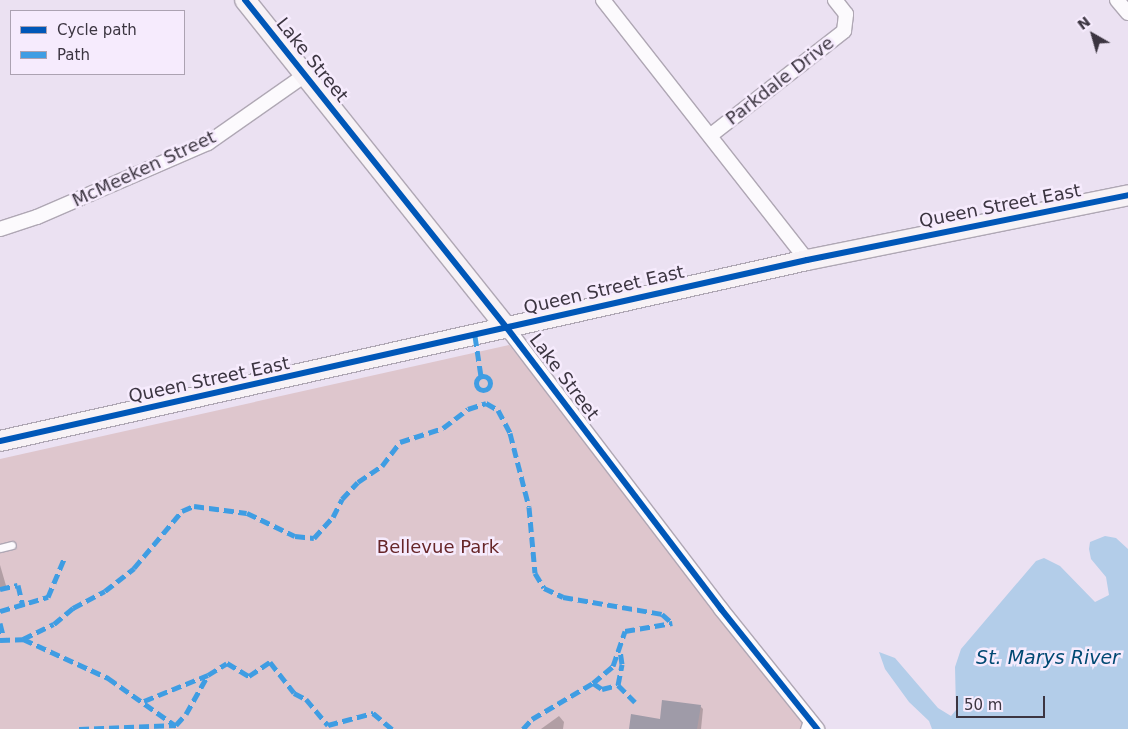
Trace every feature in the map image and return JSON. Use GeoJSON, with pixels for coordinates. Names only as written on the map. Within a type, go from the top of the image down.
{"type":"FeatureCollection","features":[{"type":"Feature","properties":{"kind":"main road","name":"Lake Street"},"geometry":{"type":"LineString","coordinates":[[245,0],[507,328]]}},
{"type":"Feature","properties":{"kind":"main road","name":"Queen Street East"},"geometry":{"type":"LineString","coordinates":[[0,441],[807,260],[1128,195]]}},
{"type":"Feature","properties":{"kind":"street","name":"Parkdale Drive"},"geometry":{"type":"LineString","coordinates":[[603,0],[711,135],[807,260]]}},
{"type":"Feature","properties":{"kind":"street","name":"Parkdale Drive"},"geometry":{"type":"LineString","coordinates":[[711,135],[844,31],[846,14],[835,0]]}},
{"type":"Feature","properties":{"kind":"street"},"geometry":{"type":"LineString","coordinates":[[1118,0],[1128,14]]}},
{"type":"Feature","properties":{"kind":"street","name":"McMeeken Street"},"geometry":{"type":"LineString","coordinates":[[0,229],[37,217],[208,143],[305,75]]}},
{"type":"Feature","properties":{"kind":"street","name":"Lake Street"},"geometry":{"type":"LineString","coordinates":[[507,328],[806,723],[817,729]]}},
{"type":"Feature","properties":{"kind":"lane"},"geometry":{"type":"LineString","coordinates":[[0,548],[12,545]]}},
{"type":"Feature","properties":{"kind":"green space","name":"Bellevue Park"},"geometry":{"type":"Polygon","coordinates":[[[509,345],[826,729],[0,729],[0,459],[509,345]]]}},
{"type":"Feature","properties":{"kind":"water","name":"St. Marys River"},"geometry":{"type":"Polygon","coordinates":[[[1105,536],[1116,538],[1128,549],[1128,729],[932,729],[929,721],[909,702],[885,669],[879,652],[895,658],[938,708],[951,716],[956,710],[955,667],[961,649],[1036,561],[1044,558],[1060,566],[1095,602],[1109,595],[1106,577],[1091,559],[1089,549],[1090,542],[1105,536]]]}},
{"type":"Feature","properties":{"kind":"building"},"geometry":{"type":"Polygon","coordinates":[[[662,700],[701,705],[697,729],[629,729],[631,714],[660,719],[662,700]]]}},
{"type":"Feature","properties":{"kind":"marked path"},"geometry":{"type":"LineString","coordinates":[[475,336],[481,376]]}},
{"type":"Feature","properties":{"kind":"marked path"},"geometry":{"type":"LineString","coordinates":[[483,376],[488,378],[490,383],[488,388],[483,390],[478,388],[476,383],[478,378],[483,376]]}},
{"type":"Feature","properties":{"kind":"marked path"},"geometry":{"type":"LineString","coordinates":[[0,640],[23,639],[54,624],[73,608],[105,591],[134,568],[182,511],[194,506],[247,513],[295,536],[314,538],[333,517],[342,499],[358,482],[382,466],[400,442],[443,428],[468,409],[486,403],[498,410],[510,433],[529,507],[535,573],[544,588],[563,597],[662,614],[672,623]]}},
{"type":"Feature","properties":{"kind":"marked path"},"geometry":{"type":"LineString","coordinates":[[0,611],[48,597],[64,559]]}},
{"type":"Feature","properties":{"kind":"marked path"},"geometry":{"type":"LineString","coordinates":[[0,589],[18,585],[23,606]]}},
{"type":"Feature","properties":{"kind":"marked path"},"geometry":{"type":"LineString","coordinates":[[0,623],[4,639]]}},
{"type":"Feature","properties":{"kind":"marked path"},"geometry":{"type":"LineString","coordinates":[[523,729],[532,719],[593,683],[613,666],[625,631],[672,623]]}},
{"type":"Feature","properties":{"kind":"marked path"},"geometry":{"type":"LineString","coordinates":[[23,639],[108,678],[176,726]]}},
{"type":"Feature","properties":{"kind":"marked path"},"geometry":{"type":"LineString","coordinates":[[618,685],[622,664],[620,649]]}},
{"type":"Feature","properties":{"kind":"marked path"},"geometry":{"type":"LineString","coordinates":[[79,729],[176,725],[186,714],[208,675],[227,663],[249,676],[270,662],[294,693],[306,699],[328,725],[373,713],[392,729]]}},
{"type":"Feature","properties":{"kind":"marked path"},"geometry":{"type":"LineString","coordinates":[[144,701],[208,675]]}},
{"type":"Feature","properties":{"kind":"marked path"},"geometry":{"type":"LineString","coordinates":[[593,683],[602,689],[618,685],[635,702]]}},
{"type":"Feature","properties":{"kind":"cycle path"},"geometry":{"type":"LineString","coordinates":[[245,0],[507,328],[721,609],[817,729]]}},
{"type":"Feature","properties":{"kind":"cycle path"},"geometry":{"type":"LineString","coordinates":[[0,441],[807,260],[1128,195]]}}]}
